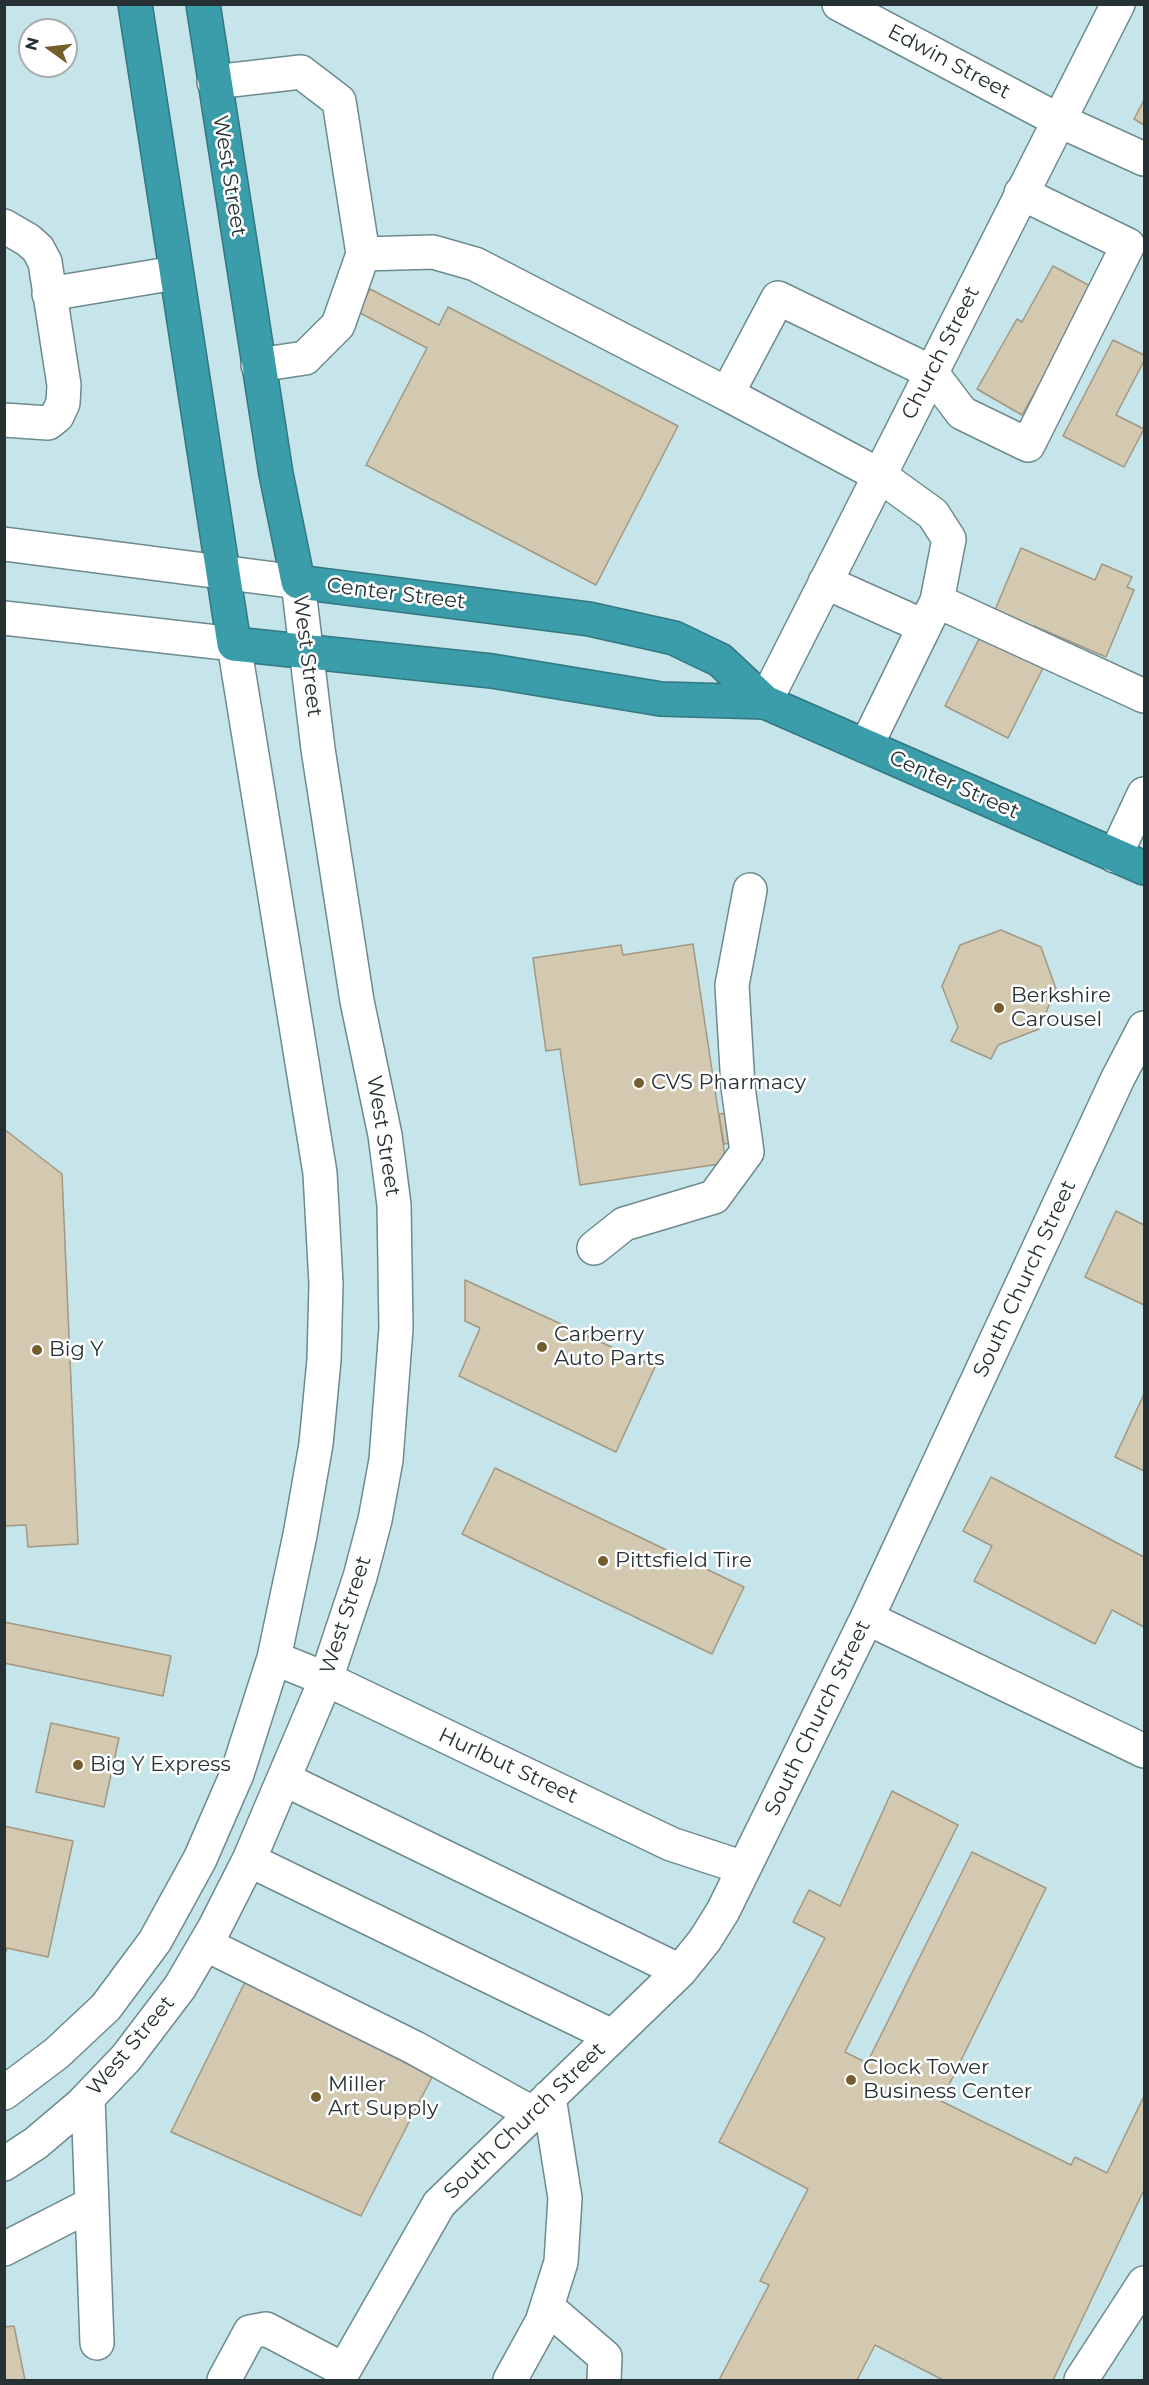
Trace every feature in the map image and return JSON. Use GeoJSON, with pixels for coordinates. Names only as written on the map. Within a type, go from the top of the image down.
{"type":"FeatureCollection","features":[{"type":"Feature","properties":{"kind":"highway"},"geometry":{"type":"LineString","coordinates":[[135,4],[220,572],[234,644]]}},
{"type":"Feature","properties":{"kind":"highway","name":"West Street"},"geometry":{"type":"LineString","coordinates":[[203,4],[258,365],[276,474],[298,582]]}},
{"type":"Feature","properties":{"kind":"highway","name":"Center Street"},"geometry":{"type":"LineString","coordinates":[[298,582],[589,619],[674,638],[720,660],[765,702],[1130,862]]}},
{"type":"Feature","properties":{"kind":"highway","name":"Center Street"},"geometry":{"type":"LineString","coordinates":[[234,644],[492,671],[662,699],[765,702]]}},
{"type":"Feature","properties":{"kind":"street","name":"Edwin Street"},"geometry":{"type":"LineString","coordinates":[[839,4],[1058,120],[1144,159]]}},
{"type":"Feature","properties":{"kind":"street","name":"Church Street"},"geometry":{"type":"LineString","coordinates":[[765,702],[1118,4]]}},
{"type":"Feature","properties":{"kind":"street"},"geometry":{"type":"LineString","coordinates":[[214,82],[301,72],[339,101],[363,255],[338,325],[305,358],[258,365]]}},
{"type":"Feature","properties":{"kind":"street"},"geometry":{"type":"LineString","coordinates":[[727,394],[778,298],[931,372],[963,413],[1028,445],[1128,245],[1022,193]]}},
{"type":"Feature","properties":{"kind":"street"},"geometry":{"type":"LineString","coordinates":[[4,420],[48,423],[57,416],[63,403],[64,385],[41,255],[28,240],[8,235]]}},
{"type":"Feature","properties":{"kind":"street"},"geometry":{"type":"LineString","coordinates":[[363,255],[433,252],[475,264],[879,475],[933,514],[949,539],[930,614],[866,746]]}},
{"type":"Feature","properties":{"kind":"street"},"geometry":{"type":"LineString","coordinates":[[49,294],[175,273]]}},
{"type":"Feature","properties":{"kind":"street","name":"Center Street"},"geometry":{"type":"LineString","coordinates":[[4,544],[298,582]]}},
{"type":"Feature","properties":{"kind":"street","name":"West Street"},"geometry":{"type":"LineString","coordinates":[[4,2164],[36,2144],[88,2098],[126,2058],[180,1987],[205,1944],[249,1860],[326,1679],[360,1577],[375,1520],[386,1460],[393,1393],[396,1264],[394,1205],[385,1135],[357,1001],[298,582]]}},
{"type":"Feature","properties":{"kind":"street"},"geometry":{"type":"LineString","coordinates":[[825,582],[930,614],[1144,696]]}},
{"type":"Feature","properties":{"kind":"street","name":"Center Street"},"geometry":{"type":"LineString","coordinates":[[4,618],[234,644]]}},
{"type":"Feature","properties":{"kind":"street"},"geometry":{"type":"LineString","coordinates":[[4,2092],[57,2053],[106,2007],[155,1941],[200,1859],[237,1774],[274,1658],[290,1590],[316,1444],[324,1360],[325,1238],[320,1173],[234,644]]}},
{"type":"Feature","properties":{"kind":"street"},"geometry":{"type":"LineString","coordinates":[[1130,862],[1144,794]]}},
{"type":"Feature","properties":{"kind":"street"},"geometry":{"type":"LineString","coordinates":[[594,1248],[624,1224],[714,1197],[747,1152],[738,1087],[732,986],[750,890]]}},
{"type":"Feature","properties":{"kind":"street","name":"South Church Street"},"geometry":{"type":"LineString","coordinates":[[224,2380],[250,2332],[266,2329],[344,2370],[439,2204],[680,1971],[705,1940],[744,1868],[867,1618],[1113,1089],[1144,1028]]}},
{"type":"Feature","properties":{"kind":"street"},"geometry":{"type":"LineString","coordinates":[[867,1618],[1144,1751]]}},
{"type":"Feature","properties":{"kind":"street","name":"Hurlbut Street"},"geometry":{"type":"LineString","coordinates":[[274,1658],[326,1679],[671,1844],[744,1868]]}},
{"type":"Feature","properties":{"kind":"street"},"geometry":{"type":"LineString","coordinates":[[284,1779],[680,1971]]}},
{"type":"Feature","properties":{"kind":"street"},"geometry":{"type":"LineString","coordinates":[[249,1860],[612,2036]]}},
{"type":"Feature","properties":{"kind":"street"},"geometry":{"type":"LineString","coordinates":[[205,1944],[415,2048],[540,2105],[565,2198],[561,2262],[542,2322],[510,2380]]}},
{"type":"Feature","properties":{"kind":"street"},"geometry":{"type":"LineString","coordinates":[[88,2098],[98,2343]]}},
{"type":"Feature","properties":{"kind":"street"},"geometry":{"type":"LineString","coordinates":[[4,2249],[92,2204]]}},
{"type":"Feature","properties":{"kind":"street"},"geometry":{"type":"LineString","coordinates":[[1081,2380],[1144,2283]]}},
{"type":"Feature","properties":{"kind":"street"},"geometry":{"type":"LineString","coordinates":[[547,2307],[605,2357],[604,2380]]}},
{"type":"Feature","properties":{"kind":"building"},"geometry":{"type":"Polygon","coordinates":[[[1144,100],[1144,125],[1134,119],[1144,100]]]}},
{"type":"Feature","properties":{"kind":"building"},"geometry":{"type":"Polygon","coordinates":[[[1053,266],[1094,288],[1022,415],[977,389],[1017,319],[1022,322],[1053,266]]]}},
{"type":"Feature","properties":{"kind":"building"},"geometry":{"type":"Polygon","coordinates":[[[370,289],[439,325],[448,307],[678,426],[596,585],[366,465],[427,348],[358,312],[370,289]]]}},
{"type":"Feature","properties":{"kind":"building"},"geometry":{"type":"Polygon","coordinates":[[[1113,340],[1144,355],[1144,361],[1116,415],[1144,429],[1124,467],[1063,436],[1113,340]]]}},
{"type":"Feature","properties":{"kind":"building"},"geometry":{"type":"Polygon","coordinates":[[[1021,548],[1095,580],[1102,564],[1132,577],[1127,587],[1134,590],[1106,657],[1034,626],[1032,631],[995,610],[1021,548]]]}},
{"type":"Feature","properties":{"kind":"building"},"geometry":{"type":"Polygon","coordinates":[[[984,629],[1047,660],[1008,738],[945,706],[984,629]]]}},
{"type":"Feature","properties":{"kind":"building","name":"Berkshire Carousel"},"geometry":{"type":"Polygon","coordinates":[[[1001,930],[1041,947],[1056,989],[1039,1029],[998,1045],[991,1059],[951,1041],[958,1027],[942,986],[960,945],[1001,930]]]}},
{"type":"Feature","properties":{"kind":"building","name":"CVS Pharmacy"},"geometry":{"type":"Polygon","coordinates":[[[693,944],[726,1163],[580,1185],[560,1049],[546,1051],[533,958],[621,945],[623,955],[693,944]]]}},
{"type":"Feature","properties":{"kind":"building"},"geometry":{"type":"Polygon","coordinates":[[[754,1110],[758,1140],[724,1144],[719,1114],[754,1110]]]}},
{"type":"Feature","properties":{"kind":"building","name":"Big Y"},"geometry":{"type":"Polygon","coordinates":[[[4,1129],[62,1174],[78,1544],[28,1547],[26,1525],[4,1526],[4,1129]]]}},
{"type":"Feature","properties":{"kind":"building"},"geometry":{"type":"Polygon","coordinates":[[[1116,1211],[1144,1225],[1144,1305],[1085,1277],[1116,1211]]]}},
{"type":"Feature","properties":{"kind":"building","name":"Carberry Auto Parts"},"geometry":{"type":"Polygon","coordinates":[[[465,1280],[655,1367],[616,1452],[459,1376],[480,1328],[465,1321],[465,1280]]]}},
{"type":"Feature","properties":{"kind":"building"},"geometry":{"type":"Polygon","coordinates":[[[1144,1394],[1144,1471],[1115,1457],[1144,1394]]]}},
{"type":"Feature","properties":{"kind":"building","name":"Pittsfield Tire"},"geometry":{"type":"Polygon","coordinates":[[[495,1468],[744,1587],[712,1654],[462,1534],[495,1468]]]}},
{"type":"Feature","properties":{"kind":"building"},"geometry":{"type":"Polygon","coordinates":[[[991,1477],[1144,1557],[1144,1627],[1112,1610],[1095,1644],[974,1581],[992,1546],[963,1531],[991,1477]]]}},
{"type":"Feature","properties":{"kind":"building"},"geometry":{"type":"Polygon","coordinates":[[[4,1622],[171,1656],[163,1696],[4,1663],[4,1622]]]}},
{"type":"Feature","properties":{"kind":"building","name":"Big Y Express"},"geometry":{"type":"Polygon","coordinates":[[[51,1723],[119,1738],[104,1807],[36,1792],[51,1723]]]}},
{"type":"Feature","properties":{"kind":"building","name":"Clock Tower Business Center"},"geometry":{"type":"Polygon","coordinates":[[[892,1791],[958,1825],[845,2052],[867,2063],[972,1852],[1046,1888],[941,2101],[1071,2165],[1075,2157],[1107,2173],[1144,2096],[1144,2190],[1053,2380],[943,2380],[875,2345],[857,2380],[719,2380],[769,2285],[760,2281],[808,2189],[719,2142],[825,1938],[793,1922],[809,1890],[840,1906],[892,1791]]]}},
{"type":"Feature","properties":{"kind":"building"},"geometry":{"type":"Polygon","coordinates":[[[4,1826],[73,1841],[48,1957],[7,1948],[4,1957],[4,1826]]]}},
{"type":"Feature","properties":{"kind":"building"},"geometry":{"type":"Polygon","coordinates":[[[247,1978],[432,2077],[361,2216],[171,2132],[247,1978]]]}},
{"type":"Feature","properties":{"kind":"building"},"geometry":{"type":"Polygon","coordinates":[[[14,2326],[25,2380],[4,2380],[4,2327],[14,2326]]]}},
{"type":"Feature","properties":{"kind":"place","name":"Berkshire Carousel"},"geometry":{"type":"Point","coordinates":[999,1008]}},
{"type":"Feature","properties":{"kind":"place","name":"CVS Pharmacy"},"geometry":{"type":"Point","coordinates":[639,1083]}},
{"type":"Feature","properties":{"kind":"place","name":"Carberry Auto Parts"},"geometry":{"type":"Point","coordinates":[542,1347]}},
{"type":"Feature","properties":{"kind":"place","name":"Big Y"},"geometry":{"type":"Point","coordinates":[37,1350]}},
{"type":"Feature","properties":{"kind":"place","name":"Pittsfield Tire"},"geometry":{"type":"Point","coordinates":[603,1561]}},
{"type":"Feature","properties":{"kind":"place","name":"Big Y Express"},"geometry":{"type":"Point","coordinates":[78,1765]}},
{"type":"Feature","properties":{"kind":"place","name":"Clock Tower Business Center"},"geometry":{"type":"Point","coordinates":[851,2080]}},
{"type":"Feature","properties":{"kind":"place","name":"Miller Art Supply"},"geometry":{"type":"Point","coordinates":[316,2097]}}]}
